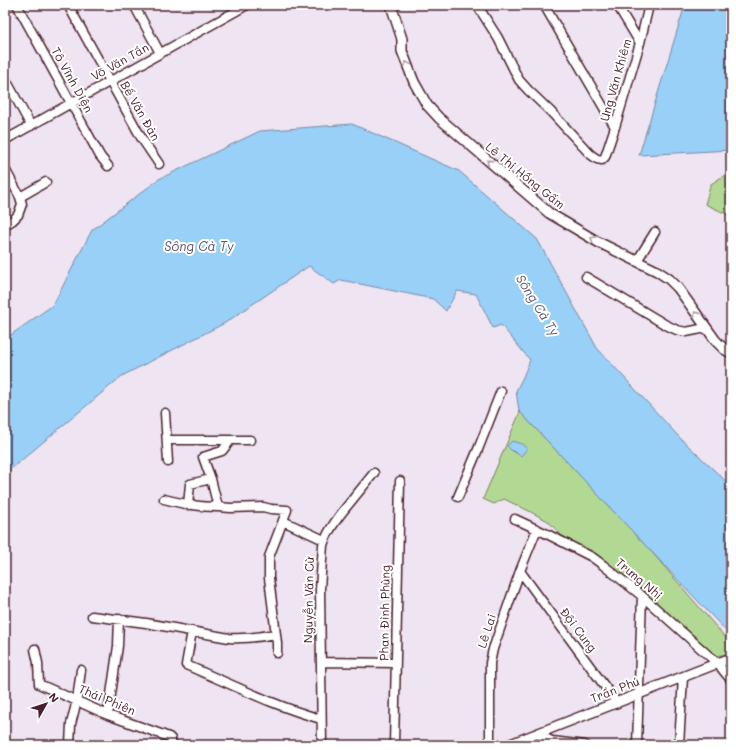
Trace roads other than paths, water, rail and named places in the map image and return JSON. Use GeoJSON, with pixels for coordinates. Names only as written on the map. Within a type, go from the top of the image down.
{"type":"FeatureCollection","features":[{"type":"Feature","properties":{"kind":"street","name":"Tô Vĩnh Diện"},"geometry":{"type":"LineString","coordinates":[[17,5],[100,156],[108,166]]}},
{"type":"Feature","properties":{"kind":"street","name":"Bế Văn Đàn"},"geometry":{"type":"LineString","coordinates":[[68,5],[142,139],[159,164]]}},
{"type":"Feature","properties":{"kind":"street"},"geometry":{"type":"LineString","coordinates":[[134,5],[160,53]]}},
{"type":"Feature","properties":{"kind":"street","name":"Võ Văn Tần"},"geometry":{"type":"LineString","coordinates":[[5,140],[247,5]]}},
{"type":"Feature","properties":{"kind":"street","name":"Lê Thị Hồng Gấm"},"geometry":{"type":"LineString","coordinates":[[391,5],[402,39],[402,51],[414,82],[427,105],[439,118],[549,213],[598,242],[657,270],[678,288],[716,341],[724,349],[731,353]]}},
{"type":"Feature","properties":{"kind":"street","name":"Ung Văn Khiêm"},"geometry":{"type":"LineString","coordinates":[[477,5],[498,38],[523,85],[551,112],[590,154],[597,159],[602,160],[605,157],[615,127],[640,43],[649,5]]}},
{"type":"Feature","properties":{"kind":"street"},"geometry":{"type":"LineString","coordinates":[[544,5],[615,127]]}},
{"type":"Feature","properties":{"kind":"street"},"geometry":{"type":"LineString","coordinates":[[617,5],[640,43]]}},
{"type":"Feature","properties":{"kind":"street"},"geometry":{"type":"LineString","coordinates":[[5,78],[31,126]]}},
{"type":"Feature","properties":{"kind":"street"},"geometry":{"type":"LineString","coordinates":[[5,169],[21,201],[18,216],[5,225]]}},
{"type":"Feature","properties":{"kind":"street"},"geometry":{"type":"LineString","coordinates":[[21,201],[46,182]]}},
{"type":"Feature","properties":{"kind":"street"},"geometry":{"type":"LineString","coordinates":[[637,261],[655,232]]}},
{"type":"Feature","properties":{"kind":"street"},"geometry":{"type":"LineString","coordinates":[[586,277],[666,325],[677,330],[686,332],[706,328]]}},
{"type":"Feature","properties":{"kind":"street"},"geometry":{"type":"LineString","coordinates":[[458,497],[501,391]]}},
{"type":"Feature","properties":{"kind":"street"},"geometry":{"type":"LineString","coordinates":[[165,413],[168,462]]}},
{"type":"Feature","properties":{"kind":"street"},"geometry":{"type":"LineString","coordinates":[[167,440],[250,440]]}},
{"type":"Feature","properties":{"kind":"street"},"geometry":{"type":"LineString","coordinates":[[218,507],[211,479],[203,457],[222,451],[230,440]]}},
{"type":"Feature","properties":{"kind":"street","name":"Nguyễn Văn Cừ"},"geometry":{"type":"LineString","coordinates":[[322,745],[320,588],[324,540],[338,518],[374,473]]}},
{"type":"Feature","properties":{"kind":"street"},"geometry":{"type":"LineString","coordinates":[[188,505],[190,484],[211,479]]}},
{"type":"Feature","properties":{"kind":"street","name":"Phan Đình Phùng"},"geometry":{"type":"LineString","coordinates":[[394,745],[400,481]]}},
{"type":"Feature","properties":{"kind":"street"},"geometry":{"type":"LineString","coordinates":[[164,499],[201,507],[263,507],[287,510],[269,557],[269,578],[277,653]]}},
{"type":"Feature","properties":{"kind":"street","name":"Trưng Nhị"},"geometry":{"type":"LineString","coordinates":[[515,519],[592,557],[604,565],[642,596],[717,664],[731,680]]}},
{"type":"Feature","properties":{"kind":"street"},"geometry":{"type":"LineString","coordinates":[[283,521],[324,540]]}},
{"type":"Feature","properties":{"kind":"street","name":"Lê Lai"},"geometry":{"type":"LineString","coordinates":[[490,745],[490,663],[493,649],[536,529]]}},
{"type":"Feature","properties":{"kind":"street","name":"Đội Cung"},"geometry":{"type":"LineString","coordinates":[[520,572],[617,703]]}},
{"type":"Feature","properties":{"kind":"street"},"geometry":{"type":"LineString","coordinates":[[637,745],[642,596]]}},
{"type":"Feature","properties":{"kind":"street"},"geometry":{"type":"LineString","coordinates":[[92,616],[146,623],[242,639],[276,634]]}},
{"type":"Feature","properties":{"kind":"street"},"geometry":{"type":"LineString","coordinates":[[108,715],[118,646],[119,619]]}},
{"type":"Feature","properties":{"kind":"street"},"geometry":{"type":"LineString","coordinates":[[192,631],[186,665],[249,693],[321,719]]}},
{"type":"Feature","properties":{"kind":"street","name":"Thái Phiên"},"geometry":{"type":"LineString","coordinates":[[35,649],[38,663],[39,684],[108,715],[169,737],[171,745]]}},
{"type":"Feature","properties":{"kind":"street","name":"Trần Phú"},"geometry":{"type":"LineString","coordinates":[[508,745],[731,658]]}},
{"type":"Feature","properties":{"kind":"street"},"geometry":{"type":"LineString","coordinates":[[321,662],[396,663]]}},
{"type":"Feature","properties":{"kind":"street"},"geometry":{"type":"LineString","coordinates":[[70,745],[71,724],[77,700],[81,670]]}},
{"type":"Feature","properties":{"kind":"street"},"geometry":{"type":"LineString","coordinates":[[679,745],[683,677]]}},
{"type":"Feature","properties":{"kind":"street"},"geometry":{"type":"LineString","coordinates":[[537,734],[551,743],[586,745]]}},
{"type":"Feature","properties":{"kind":"water"},"geometry":{"type":"Polygon","coordinates":[[[685,5],[731,5],[731,150],[639,155],[685,5]]]}},
{"type":"Feature","properties":{"kind":"water","name":"Sông Cà Ty"},"geometry":{"type":"Polygon","coordinates":[[[352,124],[459,171],[537,239],[597,348],[680,438],[731,486],[731,639],[728,633],[519,411],[516,391],[530,360],[501,325],[493,328],[476,294],[457,291],[446,311],[433,299],[341,280],[334,284],[309,266],[225,323],[122,376],[5,474],[5,339],[53,305],[92,230],[159,179],[260,131],[352,124]]]}},
{"type":"Feature","properties":{"kind":"water"},"geometry":{"type":"Polygon","coordinates":[[[512,441],[522,444],[527,449],[521,456],[507,446],[512,441]]]}}]}
